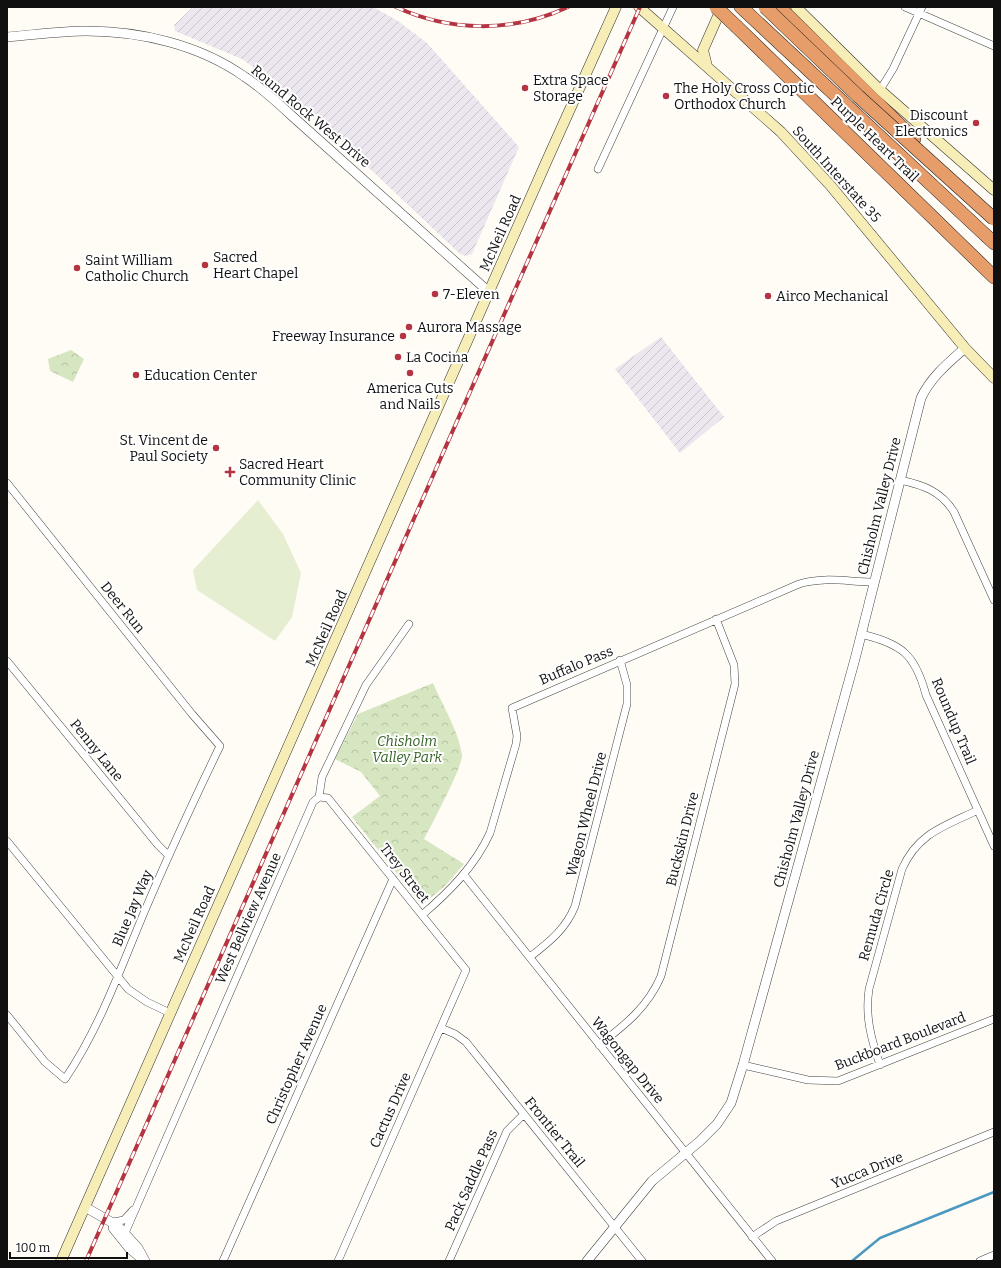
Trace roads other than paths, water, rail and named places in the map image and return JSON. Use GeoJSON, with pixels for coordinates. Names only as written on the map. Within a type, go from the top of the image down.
{"type":"FeatureCollection","features":[{"type":"Feature","properties":{"kind":"highway","name":"Purple Heart Trail"},"geometry":{"type":"LineString","coordinates":[[716,7],[994,277]]}},
{"type":"Feature","properties":{"kind":"highway"},"geometry":{"type":"LineString","coordinates":[[765,7],[858,96],[994,219]]}},
{"type":"Feature","properties":{"kind":"highway"},"geometry":{"type":"LineString","coordinates":[[779,7],[931,155],[994,225]]}},
{"type":"Feature","properties":{"kind":"highway","name":"Purple Heart Trail"},"geometry":{"type":"LineString","coordinates":[[745,11],[994,243]]}},
{"type":"Feature","properties":{"kind":"main road","name":"McNeil Road"},"geometry":{"type":"LineString","coordinates":[[61,1261],[616,7]]}},
{"type":"Feature","properties":{"kind":"main road","name":"South Interstate 35"},"geometry":{"type":"LineString","coordinates":[[639,7],[781,132],[830,184],[965,348],[994,378]]}},
{"type":"Feature","properties":{"kind":"main road"},"geometry":{"type":"LineString","coordinates":[[707,66],[703,50],[722,7]]}},
{"type":"Feature","properties":{"kind":"main road"},"geometry":{"type":"LineString","coordinates":[[796,7],[880,90],[994,190]]}},
{"type":"Feature","properties":{"kind":"street"},"geometry":{"type":"LineString","coordinates":[[598,169],[673,7]]}},
{"type":"Feature","properties":{"kind":"street"},"geometry":{"type":"LineString","coordinates":[[905,7],[920,10],[994,46]]}},
{"type":"Feature","properties":{"kind":"street"},"geometry":{"type":"LineString","coordinates":[[880,90],[893,69],[920,10]]}},
{"type":"Feature","properties":{"kind":"street","name":"Round Rock West Drive"},"geometry":{"type":"LineString","coordinates":[[7,37],[86,31],[114,32],[168,42],[208,56],[245,76],[272,98],[489,292]]}},
{"type":"Feature","properties":{"kind":"street","name":"Chisholm Valley Drive"},"geometry":{"type":"LineString","coordinates":[[587,1261],[652,1181],[700,1141],[724,1114],[733,1097],[861,634],[924,392],[938,372],[965,348]]}},
{"type":"Feature","properties":{"kind":"street"},"geometry":{"type":"LineString","coordinates":[[900,480],[925,486],[948,503],[954,512],[994,600]]}},
{"type":"Feature","properties":{"kind":"street","name":"Deer Run"},"geometry":{"type":"LineString","coordinates":[[7,483],[192,714],[220,746]]}},
{"type":"Feature","properties":{"kind":"street","name":"Buffalo Pass"},"geometry":{"type":"LineString","coordinates":[[422,915],[438,902],[464,874],[484,846],[490,833],[511,762],[516,736],[512,708],[620,660],[805,582],[829,579],[874,582]]}},
{"type":"Feature","properties":{"kind":"street","name":"Buckskin Drive"},"geometry":{"type":"LineString","coordinates":[[599,1045],[634,1017],[644,1006],[661,976],[735,684],[734,665],[716,619]]}},
{"type":"Feature","properties":{"kind":"street","name":"West Bellview Avenue"},"geometry":{"type":"LineString","coordinates":[[125,1233],[313,802],[319,798],[322,777],[366,685],[409,624]]}},
{"type":"Feature","properties":{"kind":"street","name":"Roundup Trail"},"geometry":{"type":"LineString","coordinates":[[861,634],[883,640],[898,648],[915,664],[921,676],[926,695],[994,846]]}},
{"type":"Feature","properties":{"kind":"street","name":"Wagon Wheel Drive"},"geometry":{"type":"LineString","coordinates":[[530,958],[554,939],[562,929],[575,906],[627,704],[627,685],[620,660]]}},
{"type":"Feature","properties":{"kind":"street","name":"Penny Lane"},"geometry":{"type":"LineString","coordinates":[[7,661],[158,845],[168,855]]}},
{"type":"Feature","properties":{"kind":"street","name":"Blue Jay Way"},"geometry":{"type":"LineString","coordinates":[[7,1016],[45,1062],[65,1079],[79,1058],[117,977],[168,855],[220,746]]}},
{"type":"Feature","properties":{"kind":"street","name":"Trey Street"},"geometry":{"type":"LineString","coordinates":[[319,798],[328,798],[466,970]]}},
{"type":"Feature","properties":{"kind":"street","name":"Remuda Circle"},"geometry":{"type":"LineString","coordinates":[[880,1065],[868,1023],[867,1003],[869,989],[902,870],[911,852],[934,830],[978,810]]}},
{"type":"Feature","properties":{"kind":"street"},"geometry":{"type":"LineString","coordinates":[[7,842],[117,977],[135,995],[170,1013]]}},
{"type":"Feature","properties":{"kind":"street","name":"Wagongap Drive"},"geometry":{"type":"LineString","coordinates":[[464,874],[772,1261]]}},
{"type":"Feature","properties":{"kind":"street","name":"Christopher Avenue"},"geometry":{"type":"LineString","coordinates":[[223,1261],[393,879]]}},
{"type":"Feature","properties":{"kind":"street","name":"Cactus Drive"},"geometry":{"type":"LineString","coordinates":[[338,1261],[464,979],[466,970]]}},
{"type":"Feature","properties":{"kind":"street","name":"Buckboard Boulevard"},"geometry":{"type":"LineString","coordinates":[[743,1065],[808,1080],[826,1082],[848,1078],[994,1019]]}},
{"type":"Feature","properties":{"kind":"street","name":"Frontier Trail"},"geometry":{"type":"LineString","coordinates":[[441,1028],[456,1034],[466,1042],[642,1261]]}},
{"type":"Feature","properties":{"kind":"street","name":"Pack Saddle Pass"},"geometry":{"type":"LineString","coordinates":[[449,1261],[507,1131],[524,1114]]}},
{"type":"Feature","properties":{"kind":"street","name":"Yucca Drive"},"geometry":{"type":"LineString","coordinates":[[752,1237],[776,1221],[994,1132]]}},
{"type":"Feature","properties":{"kind":"street"},"geometry":{"type":"LineString","coordinates":[[113,1222],[124,1220],[137,1206]]}},
{"type":"Feature","properties":{"kind":"street"},"geometry":{"type":"LineString","coordinates":[[85,1207],[104,1219],[113,1222],[138,1248],[145,1261]]}},
{"type":"Feature","properties":{"kind":"street"},"geometry":{"type":"LineString","coordinates":[[104,1219],[107,1225],[112,1227],[129,1248],[145,1261]]}},
{"type":"Feature","properties":{"kind":"street"},"geometry":{"type":"LineString","coordinates":[[980,1261],[994,1255]]}},
{"type":"Feature","properties":{"kind":"waterway"},"geometry":{"type":"LineString","coordinates":[[852,1261],[880,1238],[994,1192]]}},
{"type":"Feature","properties":{"kind":"railway"},"geometry":{"type":"LineString","coordinates":[[396,7],[438,21],[460,25],[482,26],[504,25],[526,21],[568,7]]}},
{"type":"Feature","properties":{"kind":"railway"},"geometry":{"type":"LineString","coordinates":[[86,1261],[640,7]]}},
{"type":"Feature","properties":{"kind":"place","name":"Extra Space Storage"},"geometry":{"type":"Point","coordinates":[525,88]}},
{"type":"Feature","properties":{"kind":"place","name":"The Holy Cross Coptic Orthodox Church"},"geometry":{"type":"Point","coordinates":[666,96]}},
{"type":"Feature","properties":{"kind":"place","name":"Discount Electronics"},"geometry":{"type":"Point","coordinates":[976,123]}},
{"type":"Feature","properties":{"kind":"place","name":"Sacred Heart Chapel"},"geometry":{"type":"Point","coordinates":[205,265]}},
{"type":"Feature","properties":{"kind":"place","name":"Saint William Catholic Church"},"geometry":{"type":"Point","coordinates":[77,268]}},
{"type":"Feature","properties":{"kind":"place","name":"7-Eleven"},"geometry":{"type":"Point","coordinates":[435,294]}},
{"type":"Feature","properties":{"kind":"place","name":"Airco Mechanical"},"geometry":{"type":"Point","coordinates":[768,296]}},
{"type":"Feature","properties":{"kind":"place","name":"Aurora Massage"},"geometry":{"type":"Point","coordinates":[409,327]}},
{"type":"Feature","properties":{"kind":"place","name":"Freeway Insurance"},"geometry":{"type":"Point","coordinates":[403,336]}},
{"type":"Feature","properties":{"kind":"place","name":"La Cocina"},"geometry":{"type":"Point","coordinates":[398,357]}},
{"type":"Feature","properties":{"kind":"place","name":"America Cuts and Nails"},"geometry":{"type":"Point","coordinates":[410,373]}},
{"type":"Feature","properties":{"kind":"place","name":"Education Center"},"geometry":{"type":"Point","coordinates":[136,375]}},
{"type":"Feature","properties":{"kind":"place","name":"St. Vincent de Paul Society"},"geometry":{"type":"Point","coordinates":[216,448]}},
{"type":"Feature","properties":{"kind":"place","name":"Sacred Heart Community Clinic"},"geometry":{"type":"Point","coordinates":[230,472]}},
{"type":"Feature","properties":{"kind":"park label","name":"Chisholm Valley Park"},"geometry":{"type":"Point","coordinates":[407,750]}}]}
